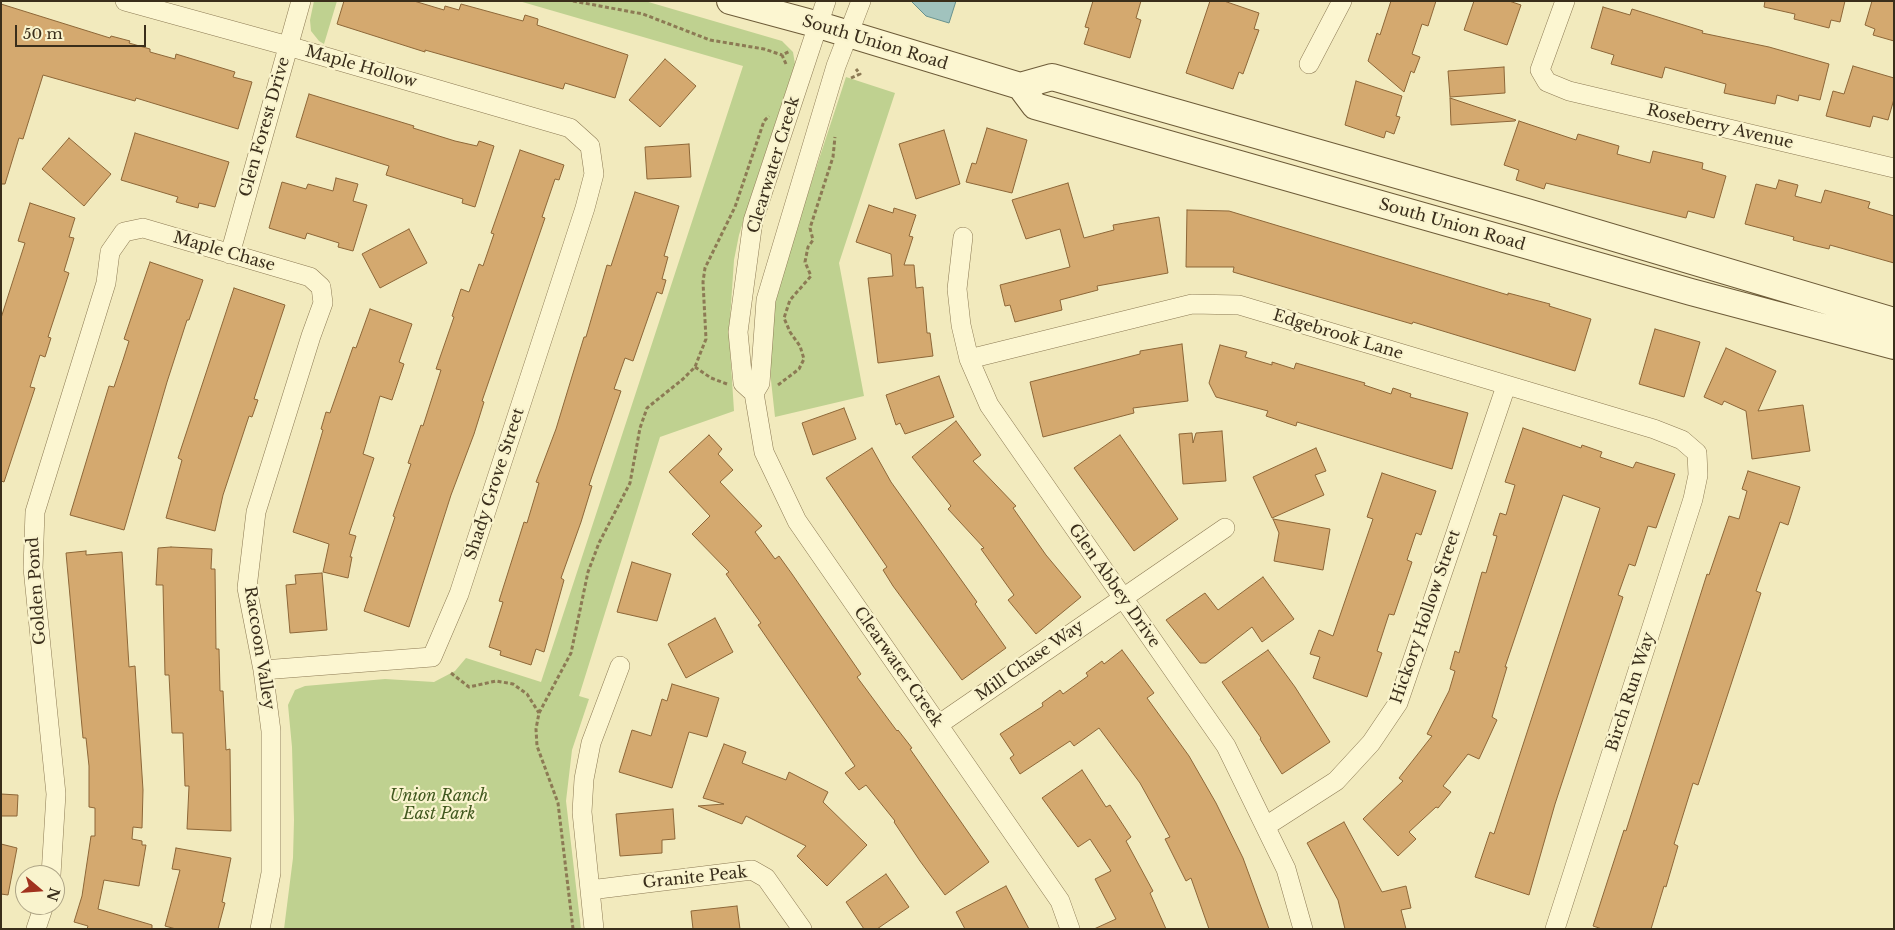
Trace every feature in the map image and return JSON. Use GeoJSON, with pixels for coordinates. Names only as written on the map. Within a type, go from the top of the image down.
{"type":"FeatureCollection","features":[{"type":"Feature","properties":{"kind":"street","name":"Maple Hollow"},"geometry":{"type":"LineString","coordinates":[[125,1],[570,128],[590,146]]}},
{"type":"Feature","properties":{"kind":"street","name":"Glen Forest Drive"},"geometry":{"type":"LineString","coordinates":[[230,254],[301,1]]}},
{"type":"Feature","properties":{"kind":"street","name":"South Union Road"},"geometry":{"type":"LineString","coordinates":[[730,1],[823,13],[848,35],[1020,86],[1052,77],[1546,217],[1894,321]]}},
{"type":"Feature","properties":{"kind":"street","name":"Clearwater Creek"},"geometry":{"type":"LineString","coordinates":[[861,1],[848,35],[792,209],[766,300],[760,383],[763,392],[764,452],[798,521],[1060,901],[1070,929]]}},
{"type":"Feature","properties":{"kind":"street"},"geometry":{"type":"LineString","coordinates":[[1309,64],[1342,1]]}},
{"type":"Feature","properties":{"kind":"street","name":"Roseberry Avenue"},"geometry":{"type":"LineString","coordinates":[[1565,1],[1540,70],[1547,82],[1570,91],[1894,168]]}},
{"type":"Feature","properties":{"kind":"street","name":"Clearwater Creek"},"geometry":{"type":"LineString","coordinates":[[763,392],[743,383],[738,332],[754,221],[823,13]]}},
{"type":"Feature","properties":{"kind":"street","name":"South Union Road"},"geometry":{"type":"LineString","coordinates":[[1020,86],[1035,106],[1691,292],[1894,346]]}},
{"type":"Feature","properties":{"kind":"street","name":"Shady Grove Street"},"geometry":{"type":"LineString","coordinates":[[263,670],[432,657],[459,594],[585,208],[594,174],[590,146]]}},
{"type":"Feature","properties":{"kind":"street","name":"Maple Chase"},"geometry":{"type":"LineString","coordinates":[[124,232],[143,228],[310,276],[321,287]]}},
{"type":"Feature","properties":{"kind":"street","name":"Golden Pond"},"geometry":{"type":"LineString","coordinates":[[51,865],[56,794],[33,568],[34,512],[106,283],[110,252],[124,232]]}},
{"type":"Feature","properties":{"kind":"street","name":"Glen Abbey Drive"},"geometry":{"type":"LineString","coordinates":[[963,237],[957,289],[961,325],[969,359],[989,405],[1226,746],[1286,869],[1303,929]]}},
{"type":"Feature","properties":{"kind":"street","name":"Raccoon Valley"},"geometry":{"type":"LineString","coordinates":[[260,929],[271,873],[271,731],[263,670],[247,588],[256,512],[323,303],[321,287]]}},
{"type":"Feature","properties":{"kind":"street","name":"Edgebrook Lane"},"geometry":{"type":"LineString","coordinates":[[969,359],[1192,304],[1240,305],[1654,429],[1682,440],[1697,453]]}},
{"type":"Feature","properties":{"kind":"street","name":"Hickory Hollow Street"},"geometry":{"type":"LineString","coordinates":[[1266,826],[1336,781],[1371,742],[1398,703],[1506,386]]}},
{"type":"Feature","properties":{"kind":"street","name":"Birch Run Way"},"geometry":{"type":"LineString","coordinates":[[1555,929],[1693,499],[1698,474],[1697,453]]}},
{"type":"Feature","properties":{"kind":"street","name":"Mill Chase Way"},"geometry":{"type":"LineString","coordinates":[[938,725],[1225,528]]}},
{"type":"Feature","properties":{"kind":"street"},"geometry":{"type":"LineString","coordinates":[[594,929],[582,812],[584,779],[591,743],[620,666]]}},
{"type":"Feature","properties":{"kind":"street","name":"Granite Peak"},"geometry":{"type":"LineString","coordinates":[[590,890],[752,870],[766,878],[802,929]]}},
{"type":"Feature","properties":{"kind":"street"},"geometry":{"type":"LineString","coordinates":[[36,929],[41,915]]}},
{"type":"Feature","properties":{"kind":"path"},"geometry":{"type":"LineString","coordinates":[[573,1],[643,14],[710,40],[764,49],[782,56]]}},
{"type":"Feature","properties":{"kind":"path"},"geometry":{"type":"LineString","coordinates":[[846,86],[850,79],[860,74],[856,69]]}},
{"type":"Feature","properties":{"kind":"path"},"geometry":{"type":"LineString","coordinates":[[763,392],[800,369],[804,359],[800,346],[790,332],[784,318],[790,300],[811,276],[805,262],[808,247],[813,240],[810,228],[833,157],[836,127]]}},
{"type":"Feature","properties":{"kind":"path"},"geometry":{"type":"LineString","coordinates":[[573,929],[558,803],[537,746],[536,729],[539,713],[571,653],[588,572],[599,543],[630,483],[646,408],[683,379],[694,367],[706,339],[707,319],[703,282],[705,268],[735,207],[755,147]]}},
{"type":"Feature","properties":{"kind":"path"},"geometry":{"type":"LineString","coordinates":[[694,367],[711,378],[730,386]]}},
{"type":"Feature","properties":{"kind":"path"},"geometry":{"type":"LineString","coordinates":[[451,673],[469,687],[496,681],[513,684],[528,694],[539,713]]}},
{"type":"Feature","properties":{"kind":"green space"},"geometry":{"type":"Polygon","coordinates":[[[314,1],[337,1],[324,44],[311,31],[310,20],[314,1]]]}},
{"type":"Feature","properties":{"kind":"green space","name":"Union Ranch East Park"},"geometry":{"type":"Polygon","coordinates":[[[519,1],[645,1],[782,41],[793,52],[795,64],[739,235],[734,260],[729,334],[734,411],[660,437],[579,696],[589,699],[572,750],[566,801],[581,929],[284,929],[293,858],[294,820],[292,747],[288,705],[295,690],[305,686],[385,679],[434,682],[455,671],[466,658],[541,682],[743,66],[519,1]]]}},
{"type":"Feature","properties":{"kind":"green space"},"geometry":{"type":"Polygon","coordinates":[[[846,77],[895,93],[839,263],[864,396],[775,417],[768,353],[777,287],[846,77]]]}},
{"type":"Feature","properties":{"kind":"water"},"geometry":{"type":"Polygon","coordinates":[[[911,1],[956,1],[949,23],[926,16],[911,1]]]}},
{"type":"Feature","properties":{"kind":"building"},"geometry":{"type":"Polygon","coordinates":[[[344,1],[414,1],[444,10],[445,6],[459,10],[461,4],[523,21],[525,15],[538,19],[537,25],[628,55],[615,98],[565,83],[563,89],[425,50],[425,52],[337,24],[344,1]]]}},
{"type":"Feature","properties":{"kind":"building"},"geometry":{"type":"Polygon","coordinates":[[[1093,1],[1141,1],[1136,18],[1141,20],[1130,58],[1084,44],[1089,28],[1085,27],[1093,1]]]}},
{"type":"Feature","properties":{"kind":"building"},"geometry":{"type":"Polygon","coordinates":[[[1210,1],[1224,1],[1259,13],[1254,29],[1259,30],[1243,74],[1239,72],[1233,89],[1186,73],[1210,1]]]}},
{"type":"Feature","properties":{"kind":"building"},"geometry":{"type":"Polygon","coordinates":[[[1391,1],[1436,1],[1428,26],[1422,24],[1412,54],[1420,57],[1414,73],[1411,71],[1404,92],[1368,61],[1377,33],[1380,35],[1391,1]]]}},
{"type":"Feature","properties":{"kind":"building"},"geometry":{"type":"Polygon","coordinates":[[[1474,1],[1509,1],[1521,5],[1507,45],[1464,30],[1474,1]]]}},
{"type":"Feature","properties":{"kind":"building"},"geometry":{"type":"Polygon","coordinates":[[[1765,1],[1845,1],[1840,22],[1831,20],[1829,28],[1794,19],[1795,14],[1764,7],[1765,1]]]}},
{"type":"Feature","properties":{"kind":"building"},"geometry":{"type":"Polygon","coordinates":[[[1872,1],[1894,1],[1894,41],[1873,35],[1875,29],[1865,25],[1872,1]]]}},
{"type":"Feature","properties":{"kind":"building"},"geometry":{"type":"Polygon","coordinates":[[[1,4],[110,38],[111,36],[130,41],[129,43],[150,49],[150,52],[175,59],[176,54],[235,72],[233,77],[252,82],[238,129],[136,98],[135,101],[43,75],[23,139],[19,138],[5,184],[1,184],[1,4]]]}},
{"type":"Feature","properties":{"kind":"building"},"geometry":{"type":"Polygon","coordinates":[[[1603,7],[1630,15],[1632,9],[1703,31],[1702,33],[1769,47],[1829,64],[1820,100],[1799,95],[1798,101],[1777,95],[1775,104],[1724,93],[1726,84],[1665,67],[1662,78],[1611,64],[1614,55],[1591,48],[1603,7]]]}},
{"type":"Feature","properties":{"kind":"building"},"geometry":{"type":"Polygon","coordinates":[[[665,59],[696,86],[660,127],[629,100],[665,59]]]}},
{"type":"Feature","properties":{"kind":"building"},"geometry":{"type":"Polygon","coordinates":[[[1853,66],[1894,78],[1894,99],[1888,120],[1873,116],[1870,127],[1826,116],[1833,91],[1844,94],[1853,66]]]}},
{"type":"Feature","properties":{"kind":"building"},"geometry":{"type":"Polygon","coordinates":[[[1504,67],[1505,93],[1450,97],[1448,71],[1504,67]]]}},
{"type":"Feature","properties":{"kind":"building"},"geometry":{"type":"Polygon","coordinates":[[[1356,81],[1402,96],[1396,116],[1400,117],[1394,134],[1386,131],[1384,138],[1345,125],[1356,81]]]}},
{"type":"Feature","properties":{"kind":"building"},"geometry":{"type":"Polygon","coordinates":[[[309,94],[414,126],[413,128],[455,141],[477,146],[479,141],[494,146],[475,207],[462,203],[463,199],[386,175],[389,166],[296,137],[309,94]]]}},
{"type":"Feature","properties":{"kind":"building"},"geometry":{"type":"Polygon","coordinates":[[[1450,98],[1516,120],[1451,125],[1450,98]]]}},
{"type":"Feature","properties":{"kind":"building"},"geometry":{"type":"Polygon","coordinates":[[[1519,121],[1576,140],[1578,134],[1619,146],[1617,154],[1650,163],[1653,151],[1703,163],[1702,169],[1726,176],[1714,218],[1688,211],[1686,218],[1546,183],[1544,189],[1516,180],[1519,170],[1504,165],[1519,121]]]}},
{"type":"Feature","properties":{"kind":"building"},"geometry":{"type":"Polygon","coordinates":[[[987,128],[1027,140],[1012,193],[966,182],[972,163],[976,164],[987,128]]]}},
{"type":"Feature","properties":{"kind":"building"},"geometry":{"type":"Polygon","coordinates":[[[944,130],[960,184],[916,199],[899,144],[944,130]]]}},
{"type":"Feature","properties":{"kind":"building"},"geometry":{"type":"Polygon","coordinates":[[[135,133],[229,162],[215,207],[199,203],[198,208],[176,202],[178,197],[121,180],[135,133]]]}},
{"type":"Feature","properties":{"kind":"building"},"geometry":{"type":"Polygon","coordinates":[[[69,138],[111,174],[84,206],[42,169],[69,138]]]}},
{"type":"Feature","properties":{"kind":"building"},"geometry":{"type":"Polygon","coordinates":[[[689,144],[691,177],[647,179],[645,147],[689,144]]]}},
{"type":"Feature","properties":{"kind":"building"},"geometry":{"type":"Polygon","coordinates":[[[520,150],[564,165],[559,180],[555,179],[542,217],[545,218],[482,401],[484,402],[474,434],[451,495],[409,627],[364,611],[411,464],[408,463],[421,425],[423,426],[441,370],[436,369],[454,317],[452,316],[461,289],[469,292],[479,264],[483,266],[494,234],[491,233],[520,150]]]}},
{"type":"Feature","properties":{"kind":"building"},"geometry":{"type":"Polygon","coordinates":[[[336,178],[358,184],[353,201],[367,205],[353,251],[338,247],[339,243],[307,233],[305,239],[269,228],[282,182],[306,189],[308,184],[333,191],[336,178]]]}},
{"type":"Feature","properties":{"kind":"building"},"geometry":{"type":"Polygon","coordinates":[[[1779,180],[1798,185],[1795,196],[1821,203],[1825,190],[1870,202],[1868,208],[1894,216],[1894,263],[1830,245],[1829,249],[1812,245],[1793,240],[1794,237],[1745,224],[1756,184],[1776,189],[1779,180]]]}},
{"type":"Feature","properties":{"kind":"building"},"geometry":{"type":"Polygon","coordinates":[[[1068,183],[1084,238],[1114,230],[1113,225],[1159,217],[1168,273],[1097,286],[1098,290],[1060,300],[1062,310],[1015,322],[1010,305],[1005,306],[1000,285],[1070,267],[1060,229],[1026,239],[1012,200],[1068,183]]]}},
{"type":"Feature","properties":{"kind":"building"},"geometry":{"type":"Polygon","coordinates":[[[635,192],[679,206],[664,256],[668,257],[662,279],[666,280],[662,294],[657,292],[633,361],[625,358],[614,389],[621,391],[589,485],[592,486],[581,522],[561,578],[564,580],[544,652],[536,649],[531,665],[500,655],[501,651],[489,647],[503,602],[499,601],[524,522],[527,523],[539,483],[536,482],[556,429],[607,265],[611,266],[635,192]]]}},
{"type":"Feature","properties":{"kind":"building"},"geometry":{"type":"Polygon","coordinates":[[[30,203],[75,218],[69,237],[74,238],[64,271],[69,273],[48,337],[51,338],[45,357],[40,355],[30,387],[35,388],[4,482],[1,481],[1,318],[25,243],[18,241],[30,203]]]}},
{"type":"Feature","properties":{"kind":"building"},"geometry":{"type":"Polygon","coordinates":[[[869,205],[893,213],[894,208],[916,215],[909,236],[913,237],[904,265],[914,265],[916,288],[923,287],[927,333],[930,333],[933,356],[878,363],[868,278],[893,276],[891,254],[856,242],[869,205]]]}},
{"type":"Feature","properties":{"kind":"building"},"geometry":{"type":"Polygon","coordinates":[[[1187,210],[1229,211],[1508,295],[1508,293],[1550,304],[1549,306],[1591,319],[1575,371],[1413,322],[1412,324],[1233,272],[1234,267],[1186,267],[1187,210]]]}},
{"type":"Feature","properties":{"kind":"building"},"geometry":{"type":"Polygon","coordinates":[[[409,229],[427,263],[380,288],[362,254],[409,229]]]}},
{"type":"Feature","properties":{"kind":"building"},"geometry":{"type":"Polygon","coordinates":[[[150,262],[203,280],[189,320],[187,320],[167,382],[124,530],[70,515],[109,386],[114,387],[123,360],[129,341],[124,339],[150,262]]]}},
{"type":"Feature","properties":{"kind":"building"},"geometry":{"type":"Polygon","coordinates":[[[234,288],[285,305],[254,399],[258,400],[252,417],[249,416],[223,495],[215,531],[166,518],[182,460],[178,458],[234,288]]]}},
{"type":"Feature","properties":{"kind":"building"},"geometry":{"type":"Polygon","coordinates":[[[370,309],[412,324],[399,362],[404,364],[392,400],[380,396],[363,454],[374,458],[349,534],[356,536],[350,557],[352,557],[348,578],[323,572],[329,544],[293,532],[323,430],[321,429],[326,412],[330,413],[353,347],[356,348],[370,309]]]}},
{"type":"Feature","properties":{"kind":"building"},"geometry":{"type":"Polygon","coordinates":[[[1655,329],[1700,342],[1684,397],[1639,384],[1655,329]]]}},
{"type":"Feature","properties":{"kind":"building"},"geometry":{"type":"Polygon","coordinates":[[[1182,344],[1188,401],[1133,408],[1134,413],[1043,437],[1030,382],[1140,354],[1140,351],[1182,344]]]}},
{"type":"Feature","properties":{"kind":"building"},"geometry":{"type":"Polygon","coordinates":[[[1220,345],[1247,352],[1245,357],[1272,365],[1272,362],[1294,369],[1296,363],[1365,383],[1364,385],[1391,394],[1393,388],[1411,394],[1410,397],[1468,413],[1452,469],[1297,422],[1296,426],[1266,416],[1268,411],[1216,397],[1209,383],[1220,345]]]}},
{"type":"Feature","properties":{"kind":"building"},"geometry":{"type":"Polygon","coordinates":[[[1726,348],[1776,371],[1758,411],[1803,405],[1810,451],[1752,459],[1746,411],[1724,401],[1722,405],[1704,397],[1726,348]]]}},
{"type":"Feature","properties":{"kind":"building"},"geometry":{"type":"Polygon","coordinates":[[[939,376],[954,417],[905,434],[900,423],[896,425],[886,395],[939,376]]]}},
{"type":"Feature","properties":{"kind":"building"},"geometry":{"type":"Polygon","coordinates":[[[844,408],[856,439],[813,455],[802,423],[844,408]]]}},
{"type":"Feature","properties":{"kind":"building"},"geometry":{"type":"Polygon","coordinates":[[[956,421],[981,455],[973,461],[1016,506],[1013,508],[1046,555],[1081,597],[1036,634],[1008,600],[1014,595],[981,549],[984,548],[948,509],[951,506],[912,457],[956,421]]]}},
{"type":"Feature","properties":{"kind":"building"},"geometry":{"type":"Polygon","coordinates":[[[1523,428],[1581,448],[1582,445],[1602,452],[1600,457],[1633,468],[1636,462],[1675,474],[1656,528],[1648,526],[1635,566],[1629,564],[1618,595],[1623,597],[1555,804],[1529,895],[1475,877],[1490,832],[1494,834],[1600,508],[1563,495],[1505,667],[1507,667],[1492,717],[1497,720],[1479,759],[1468,754],[1443,786],[1451,792],[1438,808],[1436,807],[1409,832],[1416,839],[1398,856],[1363,819],[1403,781],[1399,778],[1432,736],[1427,734],[1449,691],[1455,671],[1450,669],[1455,651],[1459,653],[1482,572],[1486,573],[1497,536],[1493,535],[1500,513],[1506,515],[1515,485],[1505,482],[1523,428]]]}},
{"type":"Feature","properties":{"kind":"building"},"geometry":{"type":"Polygon","coordinates":[[[1222,431],[1226,481],[1183,484],[1179,434],[1192,433],[1193,443],[1196,433],[1222,431]]]}},
{"type":"Feature","properties":{"kind":"building"},"geometry":{"type":"Polygon","coordinates":[[[709,435],[722,449],[718,454],[733,470],[720,482],[762,526],[755,532],[775,559],[779,556],[792,574],[861,674],[857,677],[912,748],[910,749],[989,862],[945,895],[920,861],[895,821],[866,785],[859,790],[845,773],[855,766],[758,625],[761,623],[726,574],[729,572],[692,534],[710,516],[669,472],[709,435]]]}},
{"type":"Feature","properties":{"kind":"building"},"geometry":{"type":"Polygon","coordinates":[[[1120,435],[1178,519],[1134,551],[1074,468],[1120,435]]]}},
{"type":"Feature","properties":{"kind":"building"},"geometry":{"type":"Polygon","coordinates":[[[872,448],[891,482],[977,602],[975,604],[1006,648],[962,680],[893,586],[883,570],[887,567],[826,478],[872,448]]]}},
{"type":"Feature","properties":{"kind":"building"},"geometry":{"type":"Polygon","coordinates":[[[1316,448],[1326,471],[1315,475],[1324,495],[1272,518],[1253,477],[1316,448]]]}},
{"type":"Feature","properties":{"kind":"building"},"geometry":{"type":"Polygon","coordinates":[[[1748,471],[1800,487],[1788,525],[1780,522],[1756,591],[1761,593],[1698,785],[1693,783],[1674,844],[1678,846],[1651,929],[1602,929],[1593,926],[1624,830],[1626,831],[1707,574],[1709,575],[1729,516],[1739,519],[1747,491],[1742,489],[1748,471]]]}},
{"type":"Feature","properties":{"kind":"building"},"geometry":{"type":"Polygon","coordinates":[[[1382,473],[1436,491],[1421,535],[1416,533],[1407,560],[1412,562],[1394,615],[1389,614],[1377,651],[1382,653],[1367,697],[1313,678],[1320,657],[1310,654],[1319,630],[1333,636],[1373,519],[1367,517],[1382,473]]]}},
{"type":"Feature","properties":{"kind":"building"},"geometry":{"type":"Polygon","coordinates":[[[1273,519],[1330,529],[1323,570],[1274,561],[1279,533],[1273,519]]]}},
{"type":"Feature","properties":{"kind":"building"},"geometry":{"type":"Polygon","coordinates":[[[158,548],[212,549],[211,569],[215,569],[216,649],[219,649],[220,691],[223,691],[226,750],[230,749],[231,831],[187,829],[189,786],[185,786],[183,733],[172,733],[169,675],[165,675],[163,585],[156,585],[158,548]]]}},
{"type":"Feature","properties":{"kind":"building"},"geometry":{"type":"Polygon","coordinates":[[[86,551],[86,555],[122,552],[129,667],[135,666],[143,790],[142,828],[133,827],[132,839],[142,841],[142,845],[146,845],[139,886],[104,880],[98,909],[152,925],[152,929],[87,929],[88,926],[74,922],[82,896],[91,836],[95,836],[95,808],[89,807],[89,766],[86,738],[83,738],[66,553],[86,551]]]}},
{"type":"Feature","properties":{"kind":"building"},"geometry":{"type":"Polygon","coordinates":[[[632,562],[671,574],[657,621],[617,612],[632,562]]]}},
{"type":"Feature","properties":{"kind":"building"},"geometry":{"type":"Polygon","coordinates":[[[322,573],[327,630],[290,633],[286,585],[296,584],[295,575],[322,573]]]}},
{"type":"Feature","properties":{"kind":"building"},"geometry":{"type":"Polygon","coordinates":[[[1263,577],[1294,619],[1262,642],[1252,627],[1206,663],[1200,663],[1166,620],[1205,593],[1218,610],[1263,577]]]}},
{"type":"Feature","properties":{"kind":"building"},"geometry":{"type":"Polygon","coordinates":[[[715,618],[733,652],[686,678],[668,644],[715,618]]]}},
{"type":"Feature","properties":{"kind":"building"},"geometry":{"type":"Polygon","coordinates":[[[1122,650],[1154,693],[1147,698],[1189,756],[1216,803],[1243,858],[1269,929],[1209,929],[1191,878],[1186,881],[1165,839],[1170,837],[1140,783],[1099,728],[1074,746],[1070,741],[1020,774],[1010,758],[1014,755],[1000,734],[1043,706],[1042,703],[1060,690],[1063,694],[1088,676],[1086,673],[1102,661],[1104,664],[1122,650]]]}},
{"type":"Feature","properties":{"kind":"building"},"geometry":{"type":"Polygon","coordinates":[[[1268,650],[1295,687],[1330,742],[1282,774],[1261,738],[1222,682],[1268,650]]]}},
{"type":"Feature","properties":{"kind":"building"},"geometry":{"type":"Polygon","coordinates":[[[672,684],[719,698],[707,737],[689,732],[672,788],[619,772],[632,730],[651,736],[662,699],[667,701],[672,684]]]}},
{"type":"Feature","properties":{"kind":"building"},"geometry":{"type":"Polygon","coordinates":[[[724,744],[746,752],[742,763],[786,780],[789,772],[828,792],[823,802],[867,845],[827,886],[797,856],[806,846],[746,816],[742,824],[698,806],[724,804],[703,798],[724,744]]]}},
{"type":"Feature","properties":{"kind":"building"},"geometry":{"type":"Polygon","coordinates":[[[1082,770],[1106,807],[1110,805],[1131,837],[1126,841],[1153,891],[1150,893],[1166,929],[1094,929],[1116,919],[1095,879],[1111,871],[1090,839],[1078,847],[1042,798],[1082,770]]]}},
{"type":"Feature","properties":{"kind":"building"},"geometry":{"type":"Polygon","coordinates":[[[1,794],[18,795],[17,816],[1,816],[1,794]]]}},
{"type":"Feature","properties":{"kind":"building"},"geometry":{"type":"Polygon","coordinates":[[[673,809],[675,839],[662,840],[662,853],[620,856],[616,814],[673,809]]]}},
{"type":"Feature","properties":{"kind":"building"},"geometry":{"type":"Polygon","coordinates":[[[1344,822],[1382,892],[1406,886],[1411,908],[1401,910],[1406,929],[1345,929],[1338,900],[1307,843],[1344,822]]]}},
{"type":"Feature","properties":{"kind":"building"},"geometry":{"type":"Polygon","coordinates":[[[1,844],[17,848],[8,895],[1,894],[1,844]]]}},
{"type":"Feature","properties":{"kind":"building"},"geometry":{"type":"Polygon","coordinates":[[[176,848],[231,858],[222,902],[225,903],[218,929],[176,929],[165,926],[180,870],[172,869],[176,848]]]}},
{"type":"Feature","properties":{"kind":"building"},"geometry":{"type":"Polygon","coordinates":[[[886,874],[909,907],[877,929],[864,929],[846,902],[886,874]]]}},
{"type":"Feature","properties":{"kind":"building"},"geometry":{"type":"Polygon","coordinates":[[[1006,886],[1029,929],[965,929],[956,912],[1006,886]]]}},
{"type":"Feature","properties":{"kind":"building"},"geometry":{"type":"Polygon","coordinates":[[[737,906],[740,929],[693,929],[691,911],[737,906]]]}}]}
